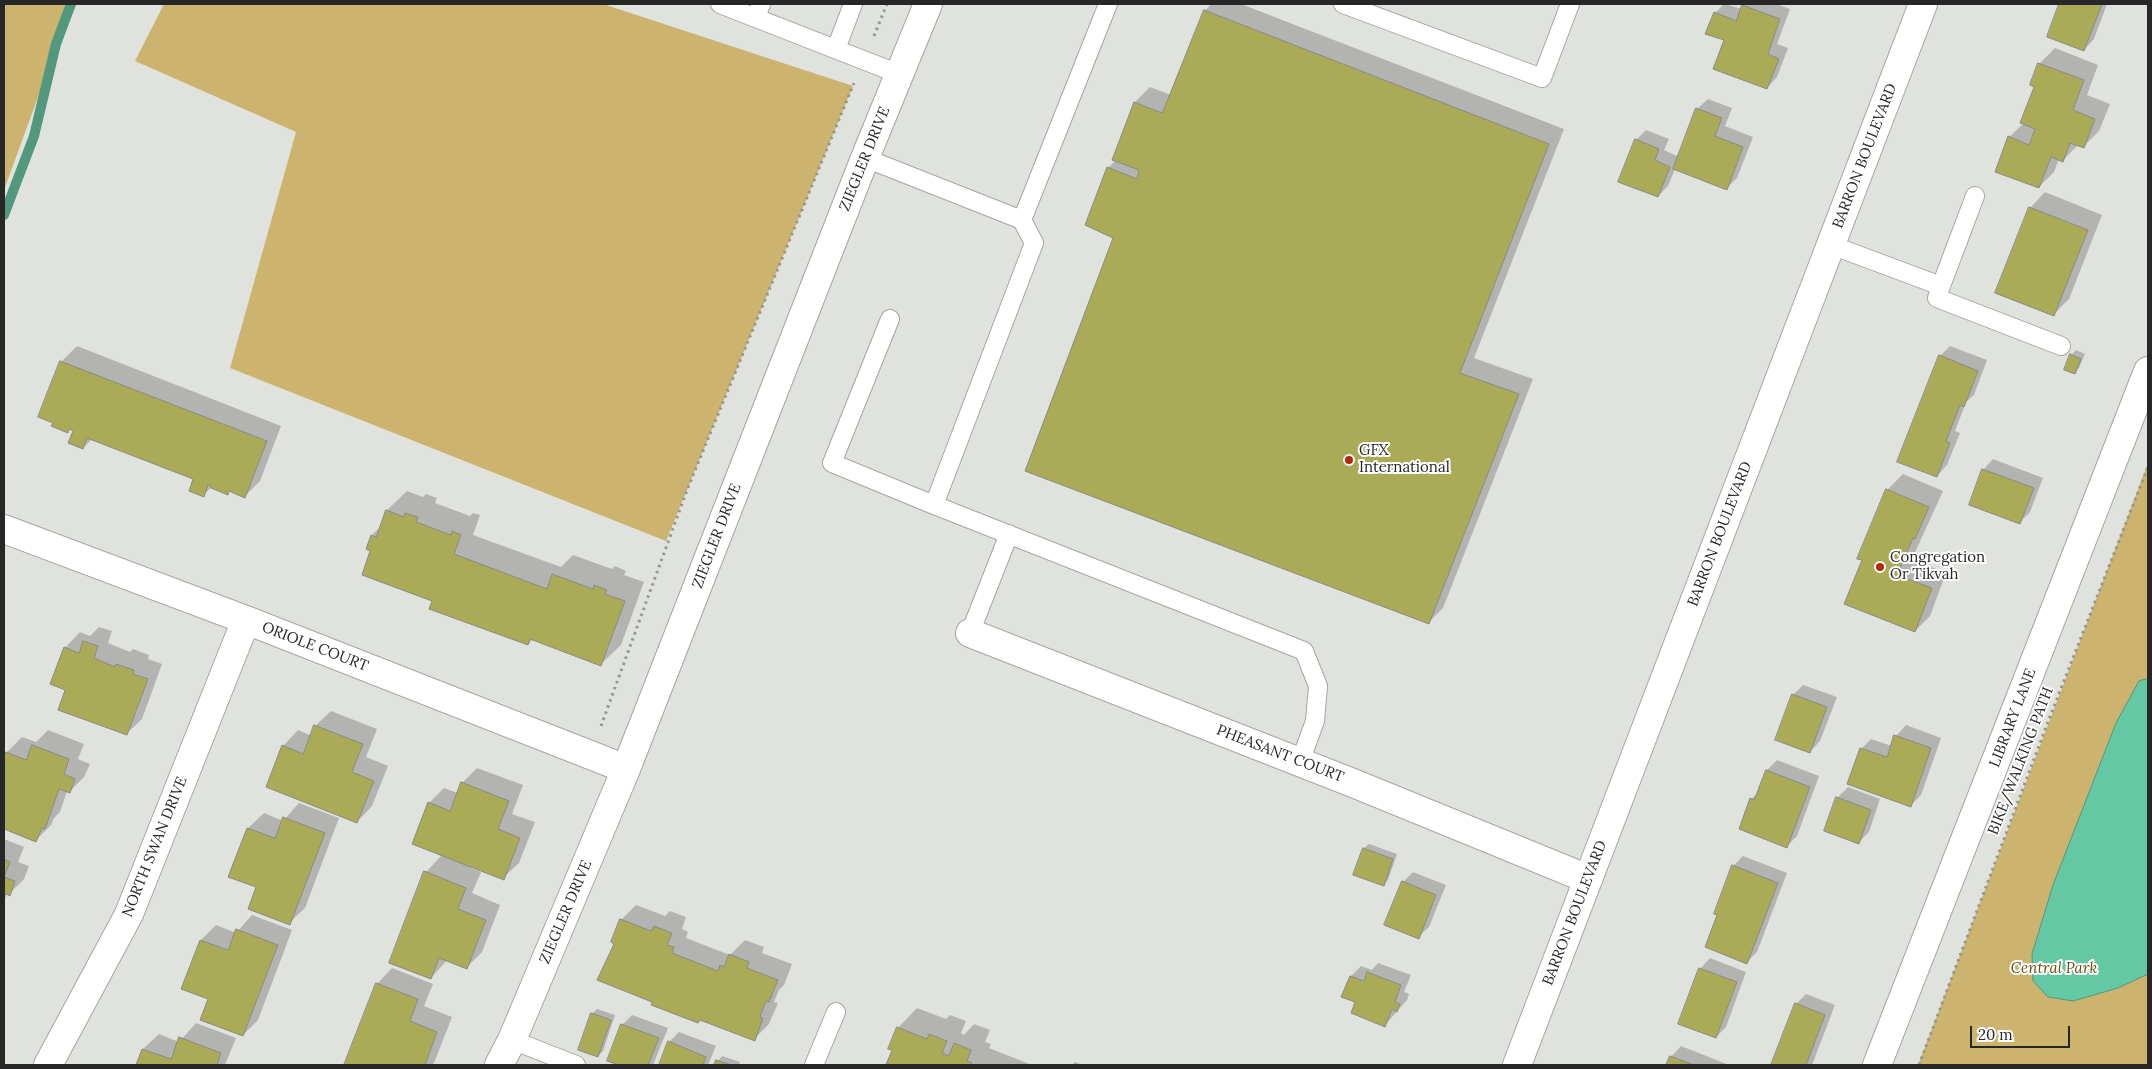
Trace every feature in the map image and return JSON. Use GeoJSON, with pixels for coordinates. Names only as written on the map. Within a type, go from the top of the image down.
{"type":"FeatureCollection","features":[{"type":"Feature","properties":{"kind":"street","name":"ZIEGLER DRIVE"},"geometry":{"type":"LineString","coordinates":[[498,1065],[512,1040],[626,769],[864,158],[928,4]]}},
{"type":"Feature","properties":{"kind":"street","name":"BARRON BOULEVARD"},"geometry":{"type":"LineString","coordinates":[[1517,1065],[1923,4]]}},
{"type":"Feature","properties":{"kind":"street","name":"LIBRARY LANE"},"geometry":{"type":"LineString","coordinates":[[1877,1065],[2148,371]]}},
{"type":"Feature","properties":{"kind":"street","name":"ORIOLE COURT"},"geometry":{"type":"LineString","coordinates":[[4,529],[246,620],[626,769]]}},
{"type":"Feature","properties":{"kind":"street","name":"NORTH SWAN DRIVE"},"geometry":{"type":"LineString","coordinates":[[48,1065],[129,914],[246,620]]}},
{"type":"Feature","properties":{"kind":"street","name":"PHEASANT COURT"},"geometry":{"type":"LineString","coordinates":[[970,633],[1300,762],[1588,878]]}},
{"type":"Feature","properties":{"kind":"lane"},"geometry":{"type":"LineString","coordinates":[[720,4],[759,11],[836,49],[899,74]]}},
{"type":"Feature","properties":{"kind":"lane"},"geometry":{"type":"LineString","coordinates":[[836,49],[853,4]]}},
{"type":"Feature","properties":{"kind":"lane"},"geometry":{"type":"LineString","coordinates":[[1022,220],[1108,4]]}},
{"type":"Feature","properties":{"kind":"lane"},"geometry":{"type":"LineString","coordinates":[[1342,4],[1542,78],[1570,4]]}},
{"type":"Feature","properties":{"kind":"lane"},"geometry":{"type":"LineString","coordinates":[[864,158],[1022,220],[1034,243],[934,505]]}},
{"type":"Feature","properties":{"kind":"lane"},"geometry":{"type":"LineString","coordinates":[[1975,196],[1937,298],[2060,346]]}},
{"type":"Feature","properties":{"kind":"lane"},"geometry":{"type":"LineString","coordinates":[[1831,245],[1941,286]]}},
{"type":"Feature","properties":{"kind":"lane"},"geometry":{"type":"LineString","coordinates":[[890,318],[832,464],[1304,650],[1318,686],[1315,721],[1300,762]]}},
{"type":"Feature","properties":{"kind":"lane"},"geometry":{"type":"LineString","coordinates":[[970,633],[1009,534]]}},
{"type":"Feature","properties":{"kind":"lane"},"geometry":{"type":"LineString","coordinates":[[814,1065],[836,1012]]}},
{"type":"Feature","properties":{"kind":"lane"},"geometry":{"type":"LineString","coordinates":[[512,1040],[576,1065]]}},
{"type":"Feature","properties":{"kind":"path"},"geometry":{"type":"LineString","coordinates":[[591,756],[687,490],[887,4]]}},
{"type":"Feature","properties":{"kind":"path","name":"BIKE/WALKING PATH"},"geometry":{"type":"LineString","coordinates":[[1919,1065],[2054,704],[2148,467]]}},
{"type":"Feature","properties":{"kind":"green space"},"geometry":{"type":"Polygon","coordinates":[[[4,4],[72,4],[4,190],[4,4]]]}},
{"type":"Feature","properties":{"kind":"green space"},"geometry":{"type":"Polygon","coordinates":[[[164,4],[603,4],[853,86],[666,541],[230,368],[296,132],[135,61],[164,4]]]}},
{"type":"Feature","properties":{"kind":"green space","name":"Central Park"},"geometry":{"type":"Polygon","coordinates":[[[2148,463],[2148,1065],[1918,1065],[2148,463]]]}},
{"type":"Feature","properties":{"kind":"shaded area"},"geometry":{"type":"Polygon","coordinates":[[[2148,679],[2148,974],[2118,988],[2073,1001],[2048,997],[2033,981],[2032,954],[2053,885],[2116,723],[2139,681],[2148,679]]]}},
{"type":"Feature","properties":{"kind":"building"},"geometry":{"type":"Polygon","coordinates":[[[2059,4],[2102,4],[2084,51],[2047,37],[2059,4]]]}},
{"type":"Feature","properties":{"kind":"building"},"geometry":{"type":"Polygon","coordinates":[[[1742,5],[1780,19],[1768,54],[1779,59],[1767,89],[1713,69],[1724,40],[1705,34],[1714,12],[1736,21],[1742,5]]]}},
{"type":"Feature","properties":{"kind":"building"},"geometry":{"type":"Polygon","coordinates":[[[1204,10],[1549,144],[1460,373],[1519,394],[1429,624],[1025,471],[1113,238],[1085,225],[1107,167],[1137,179],[1139,170],[1112,160],[1134,102],[1162,113],[1204,10]]]}},
{"type":"Feature","properties":{"kind":"building"},"geometry":{"type":"Polygon","coordinates":[[[2038,63],[2084,80],[2073,110],[2095,119],[2084,148],[2070,143],[2063,162],[2051,157],[2039,188],[1995,172],[2008,136],[2029,145],[2035,129],[2020,123],[2034,87],[2030,85],[2038,63]]]}},
{"type":"Feature","properties":{"kind":"building"},"geometry":{"type":"Polygon","coordinates":[[[1696,108],[1722,118],[1715,136],[1743,147],[1727,190],[1673,169],[1696,108]]]}},
{"type":"Feature","properties":{"kind":"building"},"geometry":{"type":"Polygon","coordinates":[[[1635,139],[1659,149],[1655,160],[1670,167],[1658,197],[1618,182],[1635,139]]]}},
{"type":"Feature","properties":{"kind":"building"},"geometry":{"type":"Polygon","coordinates":[[[2029,207],[2088,230],[2054,316],[1995,293],[2029,207]]]}},
{"type":"Feature","properties":{"kind":"building"},"geometry":{"type":"Polygon","coordinates":[[[2070,354],[2081,359],[2075,374],[2064,370],[2070,354]]]}},
{"type":"Feature","properties":{"kind":"building"},"geometry":{"type":"Polygon","coordinates":[[[1939,355],[1978,371],[1964,407],[1960,405],[1946,441],[1950,443],[1937,477],[1897,462],[1939,355]]]}},
{"type":"Feature","properties":{"kind":"building"},"geometry":{"type":"Polygon","coordinates":[[[60,361],[267,441],[245,498],[229,491],[228,495],[208,485],[204,497],[189,491],[193,479],[87,438],[83,449],[68,443],[73,431],[69,429],[68,433],[51,426],[53,423],[38,417],[60,361]]]}},
{"type":"Feature","properties":{"kind":"building"},"geometry":{"type":"Polygon","coordinates":[[[1982,469],[2034,488],[2020,524],[1969,505],[1982,469]]]}},
{"type":"Feature","properties":{"kind":"building","name":"Congregation Or Tikvah"},"geometry":{"type":"Polygon","coordinates":[[[1886,489],[1929,507],[1897,575],[1932,588],[1915,632],[1844,604],[1862,560],[1857,559],[1886,489]]]}},
{"type":"Feature","properties":{"kind":"building"},"geometry":{"type":"Polygon","coordinates":[[[386,510],[404,517],[405,513],[418,517],[416,522],[451,535],[452,531],[461,535],[454,554],[547,589],[552,574],[593,589],[594,585],[607,590],[605,594],[625,601],[601,666],[530,639],[528,645],[429,609],[432,601],[362,575],[370,551],[366,549],[371,535],[376,537],[386,510]]]}},
{"type":"Feature","properties":{"kind":"building"},"geometry":{"type":"Polygon","coordinates":[[[83,641],[98,646],[94,658],[115,667],[116,664],[134,670],[133,674],[148,679],[127,735],[58,710],[65,690],[50,684],[64,647],[79,653],[83,641]]]}},
{"type":"Feature","properties":{"kind":"building"},"geometry":{"type":"Polygon","coordinates":[[[1792,694],[1827,707],[1810,753],[1775,740],[1792,694]]]}},
{"type":"Feature","properties":{"kind":"building"},"geometry":{"type":"Polygon","coordinates":[[[314,725],[363,744],[352,772],[374,781],[357,823],[266,787],[282,745],[303,754],[314,725]]]}},
{"type":"Feature","properties":{"kind":"building"},"geometry":{"type":"Polygon","coordinates":[[[1894,735],[1931,748],[1911,807],[1847,784],[1860,748],[1887,757],[1894,735]]]}},
{"type":"Feature","properties":{"kind":"building"},"geometry":{"type":"Polygon","coordinates":[[[32,745],[69,759],[64,774],[75,779],[70,793],[59,789],[45,829],[42,828],[36,842],[4,829],[4,757],[6,752],[26,760],[32,745]]]}},
{"type":"Feature","properties":{"kind":"building"},"geometry":{"type":"Polygon","coordinates":[[[1766,770],[1810,787],[1787,848],[1739,829],[1750,798],[1754,800],[1766,770]]]}},
{"type":"Feature","properties":{"kind":"building"},"geometry":{"type":"Polygon","coordinates":[[[461,782],[509,801],[498,829],[520,838],[504,880],[412,844],[428,802],[450,811],[461,782]]]}},
{"type":"Feature","properties":{"kind":"building"},"geometry":{"type":"Polygon","coordinates":[[[1836,797],[1871,810],[1859,844],[1824,831],[1836,797]]]}},
{"type":"Feature","properties":{"kind":"building"},"geometry":{"type":"Polygon","coordinates":[[[283,817],[325,833],[290,925],[248,909],[256,887],[228,877],[247,828],[275,838],[283,817]]]}},
{"type":"Feature","properties":{"kind":"building"},"geometry":{"type":"Polygon","coordinates":[[[1363,848],[1393,859],[1384,886],[1353,875],[1363,848]]]}},
{"type":"Feature","properties":{"kind":"building"},"geometry":{"type":"Polygon","coordinates":[[[4,859],[10,862],[4,877],[4,859]]]}},
{"type":"Feature","properties":{"kind":"building"},"geometry":{"type":"Polygon","coordinates":[[[1732,865],[1778,883],[1747,964],[1705,947],[1717,915],[1714,914],[1732,865]]]}},
{"type":"Feature","properties":{"kind":"building"},"geometry":{"type":"Polygon","coordinates":[[[424,871],[466,888],[458,909],[486,920],[467,969],[439,958],[431,979],[389,963],[424,871]]]}},
{"type":"Feature","properties":{"kind":"building"},"geometry":{"type":"Polygon","coordinates":[[[4,877],[15,881],[10,896],[4,893],[4,877]]]}},
{"type":"Feature","properties":{"kind":"building"},"geometry":{"type":"Polygon","coordinates":[[[1402,881],[1436,895],[1419,939],[1384,925],[1402,881]]]}},
{"type":"Feature","properties":{"kind":"building"},"geometry":{"type":"Polygon","coordinates":[[[620,919],[651,931],[654,926],[672,933],[667,945],[674,947],[672,953],[718,971],[720,965],[724,967],[729,954],[749,962],[747,968],[778,980],[769,1002],[766,1001],[760,1017],[763,1018],[755,1041],[700,1020],[698,1023],[651,1005],[652,1002],[597,980],[614,944],[611,942],[620,919]]]}},
{"type":"Feature","properties":{"kind":"building"},"geometry":{"type":"Polygon","coordinates":[[[236,929],[278,945],[243,1036],[200,1020],[208,999],[181,989],[200,940],[228,950],[236,929]]]}},
{"type":"Feature","properties":{"kind":"building"},"geometry":{"type":"Polygon","coordinates":[[[1699,968],[1737,982],[1716,1038],[1678,1024],[1699,968]]]}},
{"type":"Feature","properties":{"kind":"building"},"geometry":{"type":"Polygon","coordinates":[[[1367,972],[1401,985],[1395,1002],[1400,1004],[1397,1012],[1392,1009],[1385,1027],[1351,1013],[1355,1002],[1341,997],[1350,976],[1364,981],[1367,972]]]}},
{"type":"Feature","properties":{"kind":"building"},"geometry":{"type":"Polygon","coordinates":[[[376,983],[418,999],[410,1021],[437,1032],[425,1065],[344,1065],[376,983]]]}},
{"type":"Feature","properties":{"kind":"building"},"geometry":{"type":"Polygon","coordinates":[[[1795,1003],[1825,1015],[1806,1065],[1771,1065],[1795,1003]]]}},
{"type":"Feature","properties":{"kind":"building"},"geometry":{"type":"Polygon","coordinates":[[[591,1013],[611,1020],[598,1057],[578,1050],[591,1013]]]}},
{"type":"Feature","properties":{"kind":"building"},"geometry":{"type":"Polygon","coordinates":[[[621,1024],[659,1038],[648,1065],[619,1065],[607,1061],[621,1024]]]}},
{"type":"Feature","properties":{"kind":"building"},"geometry":{"type":"Polygon","coordinates":[[[897,1027],[927,1039],[929,1034],[947,1041],[942,1053],[949,1056],[954,1043],[971,1050],[967,1061],[972,1063],[971,1065],[886,1065],[892,1050],[888,1049],[897,1027]]]}},
{"type":"Feature","properties":{"kind":"building"},"geometry":{"type":"Polygon","coordinates":[[[179,1037],[221,1053],[217,1065],[136,1065],[142,1049],[171,1059],[179,1037]]]}},
{"type":"Feature","properties":{"kind":"building"},"geometry":{"type":"Polygon","coordinates":[[[668,1041],[706,1057],[703,1065],[659,1065],[668,1041]]]}},
{"type":"Feature","properties":{"kind":"building"},"geometry":{"type":"Polygon","coordinates":[[[1670,1056],[1694,1065],[1666,1065],[1670,1056]]]}},
{"type":"Feature","properties":{"kind":"building"},"geometry":{"type":"Polygon","coordinates":[[[716,1060],[731,1065],[714,1065],[716,1060]]]}},
{"type":"Feature","properties":{"kind":"waterway"},"geometry":{"type":"LineString","coordinates":[[4,215],[34,136],[56,44],[71,4]]}},
{"type":"Feature","properties":{"kind":"place","name":"GFX International"},"geometry":{"type":"Point","coordinates":[1349,460]}},
{"type":"Feature","properties":{"kind":"place","name":"Congregation Or Tikvah"},"geometry":{"type":"Point","coordinates":[1880,567]}}]}
